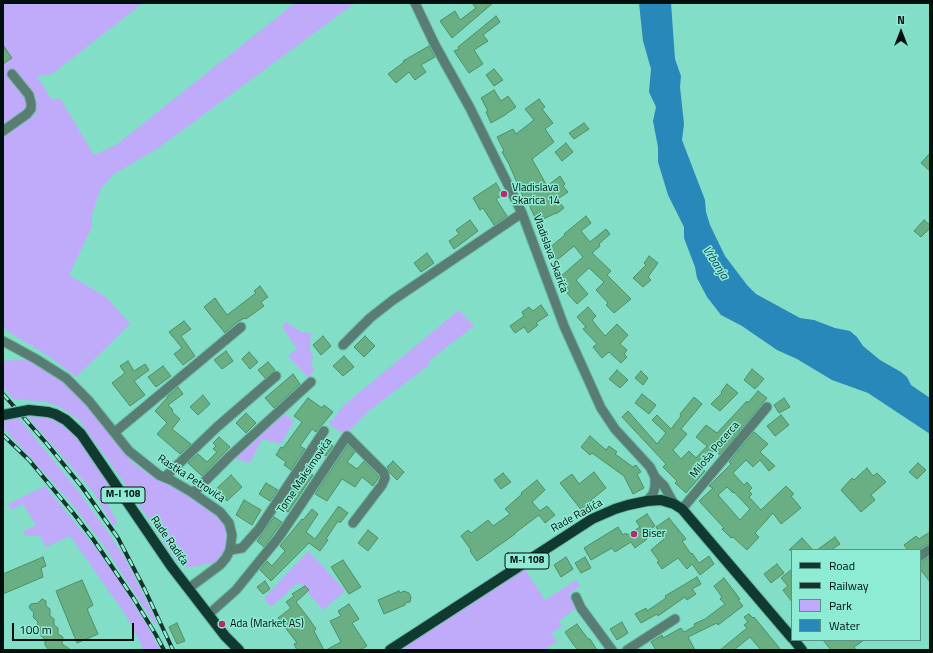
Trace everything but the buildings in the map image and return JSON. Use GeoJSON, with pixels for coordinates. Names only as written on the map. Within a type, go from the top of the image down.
{"type":"FeatureCollection","features":[{"type":"Feature","properties":{"kind":"main road","name":"Rade Radića"},"geometry":{"type":"LineString","coordinates":[[3,415],[29,410],[48,412],[66,420],[81,434],[171,566],[235,649]]}},
{"type":"Feature","properties":{"kind":"main road","name":"Rade Radića"},"geometry":{"type":"LineString","coordinates":[[390,650],[585,523],[615,509],[647,501],[661,500],[678,506]]}},
{"type":"Feature","properties":{"kind":"main road"},"geometry":{"type":"LineString","coordinates":[[678,506],[791,636]]}},
{"type":"Feature","properties":{"kind":"main road"},"geometry":{"type":"LineString","coordinates":[[795,641],[802,650]]}},
{"type":"Feature","properties":{"kind":"street","name":"Vladislava Skarića"},"geometry":{"type":"LineString","coordinates":[[415,3],[435,45],[470,108],[522,213],[564,326],[601,408],[614,429],[650,467],[655,477],[664,486],[678,506]]}},
{"type":"Feature","properties":{"kind":"street"},"geometry":{"type":"LineString","coordinates":[[3,131],[27,114],[31,109],[29,95],[12,74]]}},
{"type":"Feature","properties":{"kind":"street"},"geometry":{"type":"LineString","coordinates":[[343,345],[370,318],[393,300],[522,213]]}},
{"type":"Feature","properties":{"kind":"street"},"geometry":{"type":"LineString","coordinates":[[115,432],[241,327]]}},
{"type":"Feature","properties":{"kind":"street","name":"Rastka Petrovića"},"geometry":{"type":"LineString","coordinates":[[4,341],[36,358],[66,378],[90,401],[130,451],[159,475],[193,493],[220,512],[228,523],[232,536],[230,550]]}},
{"type":"Feature","properties":{"kind":"street"},"geometry":{"type":"LineString","coordinates":[[164,477],[217,427],[276,376]]}},
{"type":"Feature","properties":{"kind":"street"},"geometry":{"type":"LineString","coordinates":[[193,493],[240,446],[311,382]]}},
{"type":"Feature","properties":{"kind":"street","name":"Miloša Pocerca"},"geometry":{"type":"LineString","coordinates":[[678,506],[767,407]]}},
{"type":"Feature","properties":{"kind":"street"},"geometry":{"type":"LineString","coordinates":[[189,588],[220,565],[230,550],[242,548],[259,529],[324,431]]}},
{"type":"Feature","properties":{"kind":"street","name":"Tome Maksimovića"},"geometry":{"type":"LineString","coordinates":[[208,614],[236,590],[279,537],[347,436],[384,473],[385,478],[382,485],[353,523]]}},
{"type":"Feature","properties":{"kind":"street"},"geometry":{"type":"LineString","coordinates":[[647,501],[653,494],[655,477]]}},
{"type":"Feature","properties":{"kind":"street"},"geometry":{"type":"LineString","coordinates":[[921,555],[929,550]]}},
{"type":"Feature","properties":{"kind":"street"},"geometry":{"type":"LineString","coordinates":[[576,597],[581,608],[612,650]]}},
{"type":"Feature","properties":{"kind":"street"},"geometry":{"type":"LineString","coordinates":[[627,650],[675,619]]}},
{"type":"Feature","properties":{"kind":"green space"},"geometry":{"type":"Polygon","coordinates":[[[3,3],[143,3],[52,74],[37,76],[52,100],[60,98],[94,155],[116,145],[295,3],[355,3],[157,149],[114,174],[100,190],[92,215],[92,227],[69,275],[106,297],[130,324],[76,377],[50,357],[7,331],[3,326],[3,3]]]}},
{"type":"Feature","properties":{"kind":"green space"},"geometry":{"type":"Polygon","coordinates":[[[459,310],[474,326],[430,360],[429,365],[369,411],[345,435],[329,424],[344,405],[459,310]]]}},
{"type":"Feature","properties":{"kind":"green space"},"geometry":{"type":"Polygon","coordinates":[[[286,322],[301,332],[311,333],[310,351],[313,357],[311,364],[314,370],[309,378],[288,356],[297,349],[282,327],[286,322]]]}},
{"type":"Feature","properties":{"kind":"green space"},"geometry":{"type":"Polygon","coordinates":[[[28,359],[58,378],[86,403],[133,463],[144,471],[199,502],[220,518],[224,524],[228,538],[223,554],[217,561],[211,565],[210,563],[186,567],[176,560],[118,474],[79,420],[58,406],[46,402],[13,399],[3,387],[3,361],[28,359]]]}},
{"type":"Feature","properties":{"kind":"green space"},"geometry":{"type":"Polygon","coordinates":[[[281,411],[294,421],[281,444],[262,439],[250,463],[233,458],[281,411]]]}},
{"type":"Feature","properties":{"kind":"green space"},"geometry":{"type":"Polygon","coordinates":[[[27,416],[44,417],[58,421],[68,427],[80,439],[114,487],[103,496],[118,523],[113,526],[94,493],[27,416]]]}},
{"type":"Feature","properties":{"kind":"green space"},"geometry":{"type":"Polygon","coordinates":[[[18,417],[79,492],[109,534],[126,560],[156,620],[157,625],[154,623],[102,543],[71,503],[3,428],[3,420],[18,417]]]}},
{"type":"Feature","properties":{"kind":"green space"},"geometry":{"type":"Polygon","coordinates":[[[45,486],[95,547],[119,581],[147,625],[160,650],[144,650],[125,614],[70,536],[46,547],[40,536],[25,536],[23,531],[36,525],[23,504],[11,510],[8,504],[45,486]]]}},
{"type":"Feature","properties":{"kind":"green space"},"geometry":{"type":"Polygon","coordinates":[[[308,551],[345,591],[323,610],[299,582],[271,607],[264,598],[308,551]]]}},
{"type":"Feature","properties":{"kind":"green space"},"geometry":{"type":"Polygon","coordinates":[[[524,568],[545,600],[576,580],[580,586],[569,594],[577,607],[559,621],[562,626],[551,634],[557,641],[544,650],[398,650],[524,568]]]}},
{"type":"Feature","properties":{"kind":"water","name":"Vrbanja"},"geometry":{"type":"Polygon","coordinates":[[[639,3],[671,3],[675,59],[681,76],[680,87],[684,124],[682,140],[705,200],[706,212],[710,225],[725,256],[747,285],[756,294],[800,318],[814,320],[835,328],[850,331],[857,337],[863,346],[880,360],[907,377],[911,385],[930,398],[930,434],[868,393],[832,380],[797,359],[777,350],[742,326],[721,315],[707,297],[697,278],[695,267],[684,238],[684,227],[668,195],[658,162],[658,147],[653,121],[656,107],[649,92],[651,69],[643,41],[639,3]]]}},
{"type":"Feature","properties":{"kind":"railway"},"geometry":{"type":"LineString","coordinates":[[3,394],[82,487],[118,538],[145,590],[173,650]]}},
{"type":"Feature","properties":{"kind":"railway"},"geometry":{"type":"LineString","coordinates":[[3,435],[29,460],[93,539],[134,599],[164,650]]}},
{"type":"Feature","properties":{"kind":"place","name":"Vladislava Skarica 14"},"geometry":{"type":"Point","coordinates":[504,194]}},
{"type":"Feature","properties":{"kind":"place","name":"Biser"},"geometry":{"type":"Point","coordinates":[634,534]}},
{"type":"Feature","properties":{"kind":"place","name":"Ada (Market AS)"},"geometry":{"type":"Point","coordinates":[222,624]}}]}
